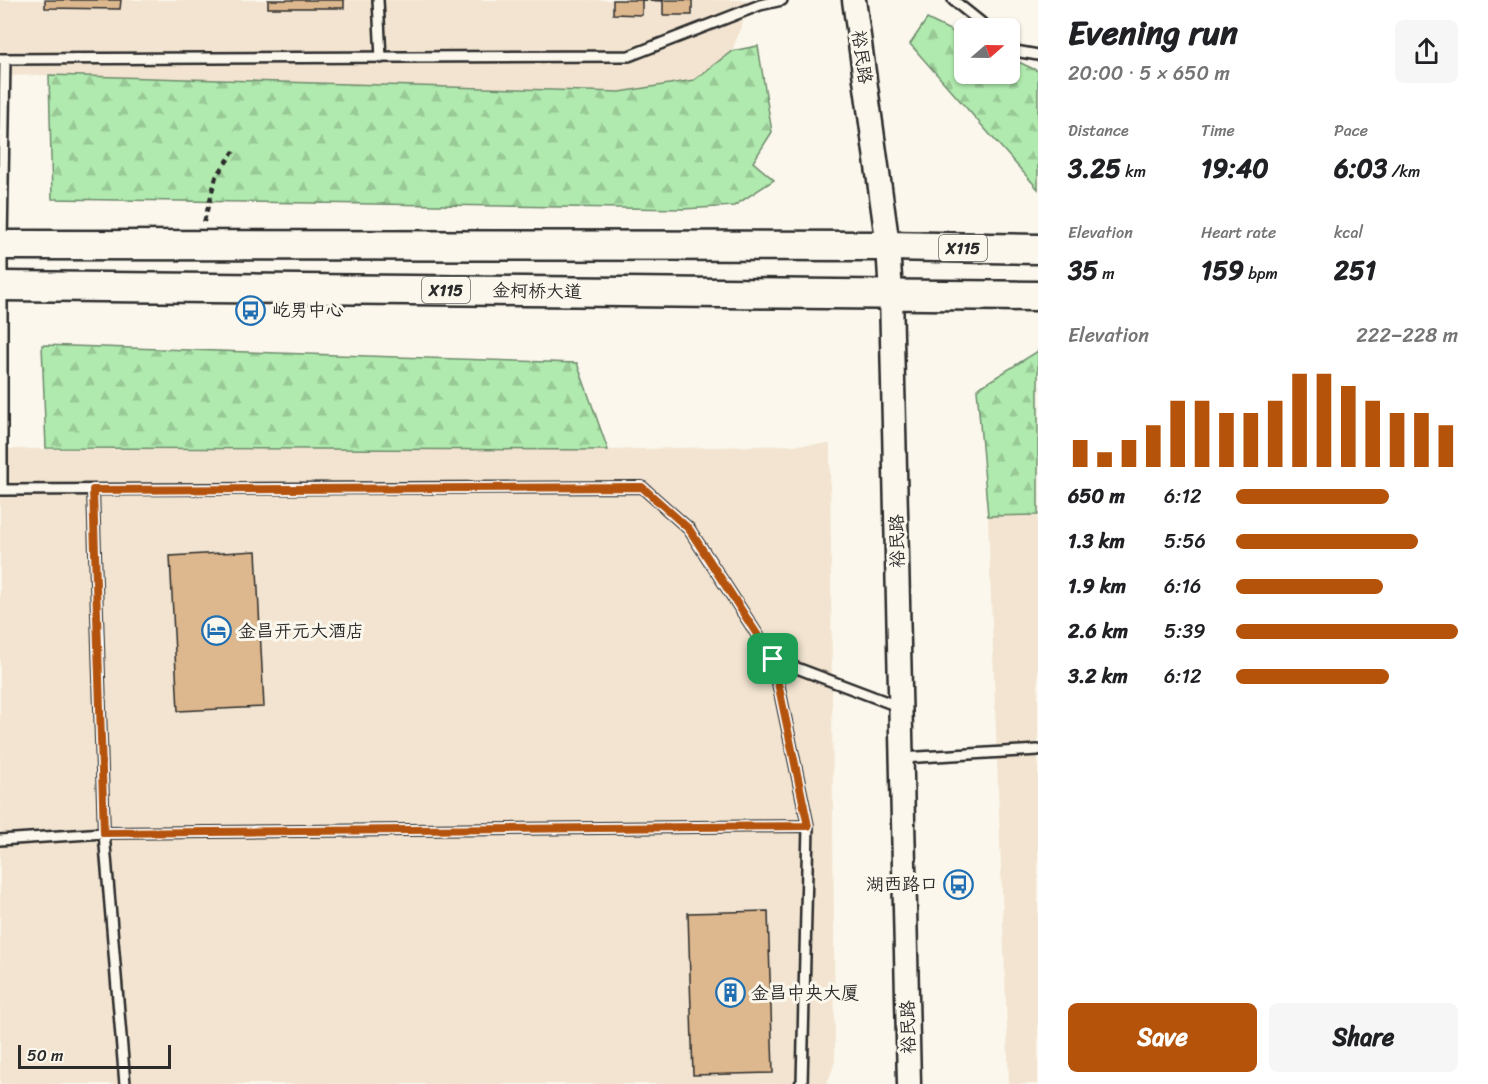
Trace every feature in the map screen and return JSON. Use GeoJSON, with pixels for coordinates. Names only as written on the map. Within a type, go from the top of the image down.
{"type":"FeatureCollection","features":[{"type":"Feature","properties":{"kind":"main road","name":"X115"},"geometry":{"type":"LineString","coordinates":[[1,245],[888,246],[1038,249]]}},
{"type":"Feature","properties":{"kind":"main road","name":"金柯桥大道"},"geometry":{"type":"LineString","coordinates":[[1,286],[1038,296]]}},
{"type":"Feature","properties":{"kind":"street","name":"裕民路"},"geometry":{"type":"LineString","coordinates":[[854,0],[888,246],[891,294],[909,1084]]}},
{"type":"Feature","properties":{"kind":"lane"},"geometry":{"type":"LineString","coordinates":[[378,0],[381,58]]}},
{"type":"Feature","properties":{"kind":"lane"},"geometry":{"type":"LineString","coordinates":[[782,0],[760,5],[629,56],[3,59],[1,490],[642,487],[689,529],[773,659],[808,826],[802,1084],[800,1084]]}},
{"type":"Feature","properties":{"kind":"lane"},"geometry":{"type":"LineString","coordinates":[[953,0],[976,18]]}},
{"type":"Feature","properties":{"kind":"lane"},"geometry":{"type":"LineString","coordinates":[[1020,52],[1038,55]]}},
{"type":"Feature","properties":{"kind":"lane"},"geometry":{"type":"LineString","coordinates":[[93,490],[104,833],[125,1084]]}},
{"type":"Feature","properties":{"kind":"lane"},"geometry":{"type":"LineString","coordinates":[[773,659],[901,707]]}},
{"type":"Feature","properties":{"kind":"lane"},"geometry":{"type":"LineString","coordinates":[[902,758],[1038,750]]}},
{"type":"Feature","properties":{"kind":"lane"},"geometry":{"type":"LineString","coordinates":[[0,840],[104,833],[808,826]]}},
{"type":"Feature","properties":{"kind":"path"},"geometry":{"type":"LineString","coordinates":[[197,245],[216,177],[234,151]]}},
{"type":"Feature","properties":{"kind":"shaded area"},"geometry":{"type":"Polygon","coordinates":[[[0,0],[751,0],[732,51],[694,80],[620,92],[49,75],[0,76],[0,0]]]}},
{"type":"Feature","properties":{"kind":"shaded area"},"geometry":{"type":"Polygon","coordinates":[[[830,444],[835,1062],[827,1084],[0,1084],[0,449],[608,450],[830,444]]]}},
{"type":"Feature","properties":{"kind":"shaded area"},"geometry":{"type":"Polygon","coordinates":[[[1038,515],[1038,1084],[1009,1084],[988,516],[1038,515]]]}},
{"type":"Feature","properties":{"kind":"green space"},"geometry":{"type":"Polygon","coordinates":[[[927,19],[954,32],[954,84],[1020,84],[1020,63],[1038,71],[1038,189],[910,44],[927,19]]]}},
{"type":"Feature","properties":{"kind":"green space"},"geometry":{"type":"Polygon","coordinates":[[[758,46],[772,132],[753,162],[774,180],[734,206],[683,209],[52,199],[49,75],[620,92],[694,80],[732,51],[758,46]]]}},
{"type":"Feature","properties":{"kind":"green space"},"geometry":{"type":"Polygon","coordinates":[[[42,345],[577,363],[608,450],[46,448],[42,345]]]}},
{"type":"Feature","properties":{"kind":"green space"},"geometry":{"type":"Polygon","coordinates":[[[1038,351],[1038,515],[988,516],[977,389],[1038,351]]]}},
{"type":"Feature","properties":{"kind":"building"},"geometry":{"type":"Polygon","coordinates":[[[45,0],[121,0],[120,9],[45,8],[45,0]]]}},
{"type":"Feature","properties":{"kind":"building"},"geometry":{"type":"Polygon","coordinates":[[[268,0],[344,0],[344,8],[268,8],[268,0]]]}},
{"type":"Feature","properties":{"kind":"building"},"geometry":{"type":"Polygon","coordinates":[[[613,0],[642,0],[642,15],[613,14],[613,0]]]}},
{"type":"Feature","properties":{"kind":"building"},"geometry":{"type":"Polygon","coordinates":[[[642,0],[692,0],[692,15],[663,15],[663,1],[642,0]]]}},
{"type":"Feature","properties":{"kind":"building","name":"金昌开元大酒店"},"geometry":{"type":"Polygon","coordinates":[[[256,551],[264,707],[178,711],[170,556],[256,551]]]}},
{"type":"Feature","properties":{"kind":"building","name":"金昌中央大厦"},"geometry":{"type":"Polygon","coordinates":[[[768,911],[773,1073],[693,1075],[688,913],[768,911]]]}},
{"type":"Feature","properties":{"kind":"place","name":"屹男中心"},"geometry":{"type":"Point","coordinates":[251,310]}},
{"type":"Feature","properties":{"kind":"place","name":"金昌开元大酒店"},"geometry":{"type":"Point","coordinates":[217,631]}},
{"type":"Feature","properties":{"kind":"place","name":"湖西路口"},"geometry":{"type":"Point","coordinates":[959,884]}},
{"type":"Feature","properties":{"kind":"place","name":"金昌中央大厦"},"geometry":{"type":"Point","coordinates":[730,993]}},
{"type":"Feature","properties":{"kind":"route"},"geometry":{"type":"LineString","coordinates":[[642,487],[689,529],[773,659],[808,826],[104,833],[93,490],[642,487]]}}]}
